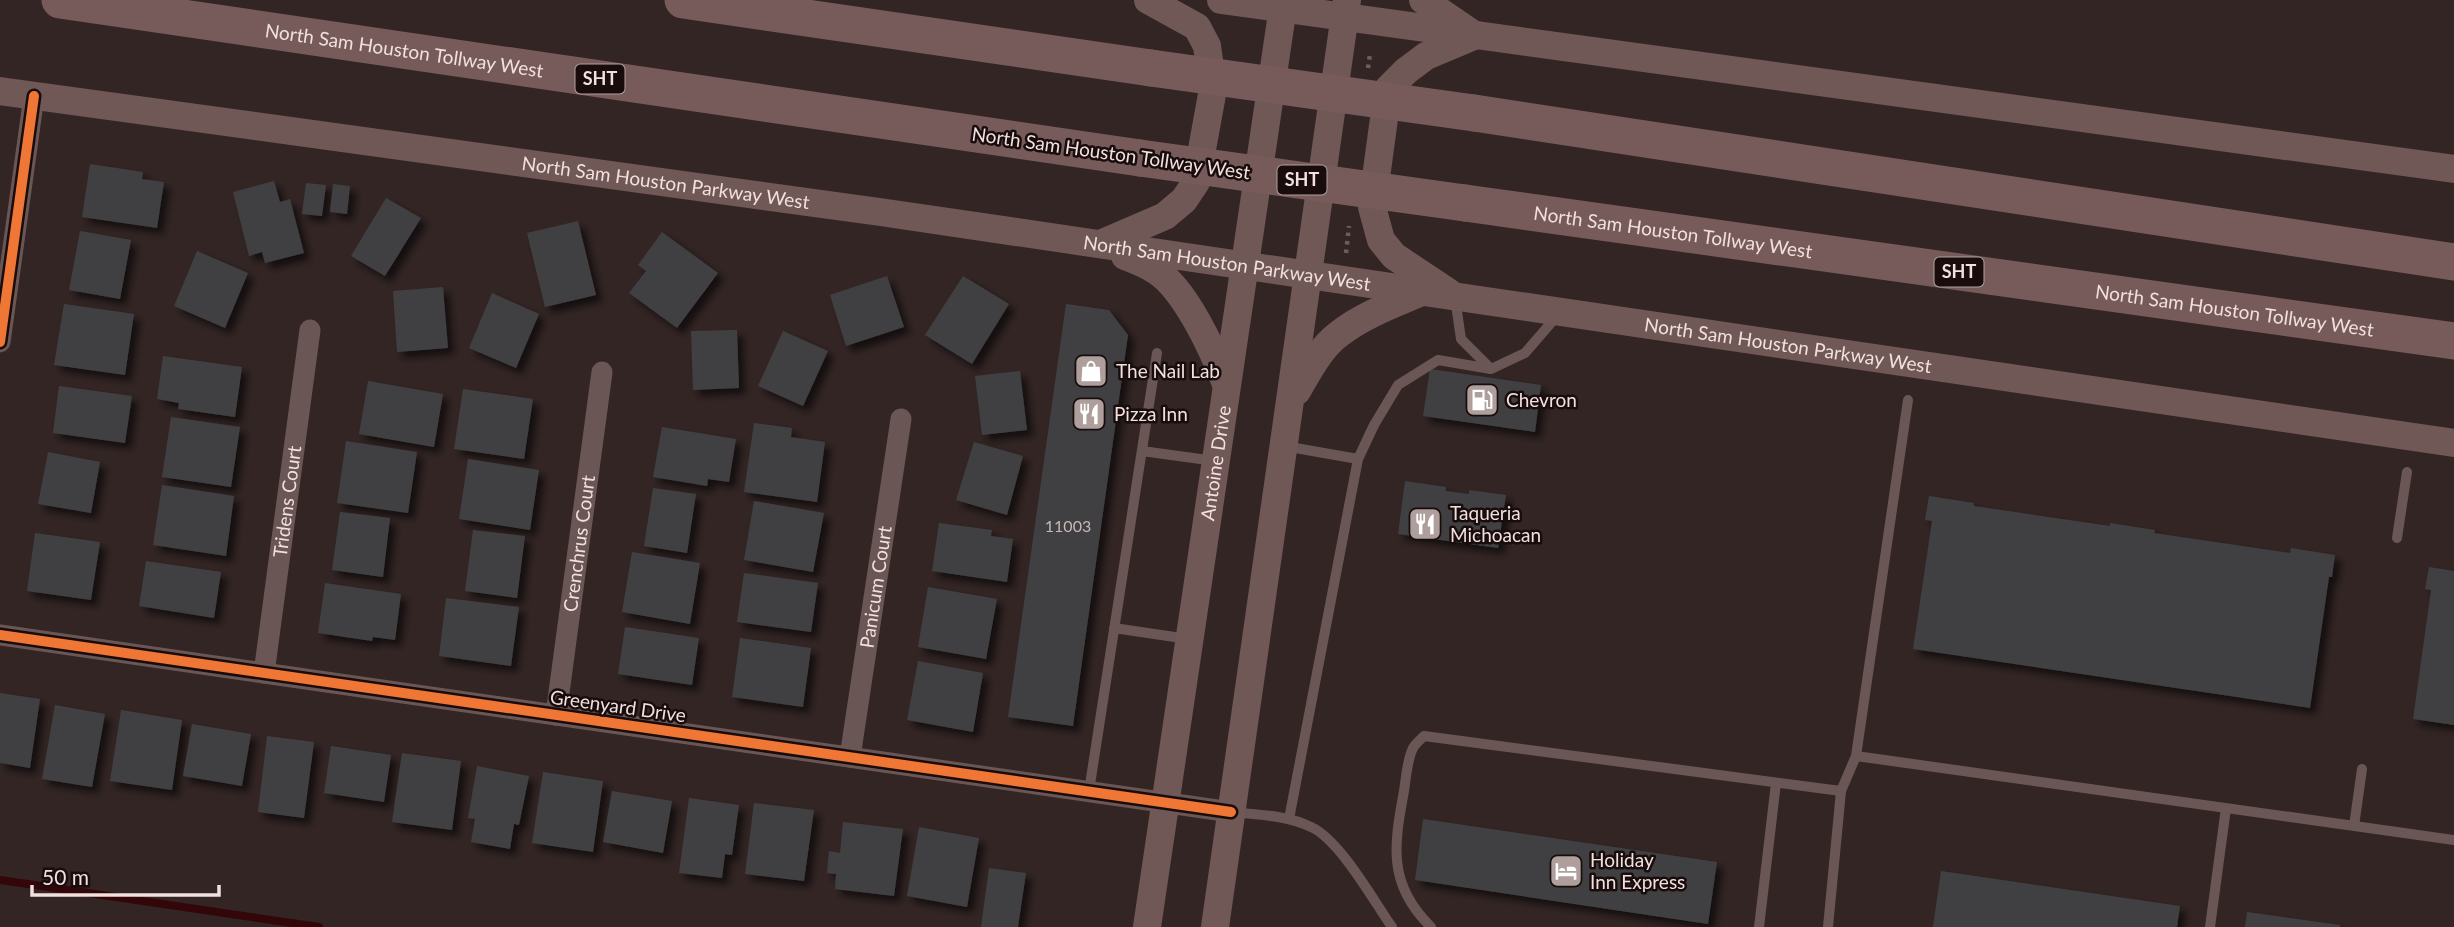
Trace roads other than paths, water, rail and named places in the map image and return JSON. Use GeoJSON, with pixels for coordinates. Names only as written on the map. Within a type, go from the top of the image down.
{"type":"FeatureCollection","features":[{"type":"Feature","properties":{"kind":"highway","name":"North Sam Houston Tollway West"},"geometry":{"type":"LineString","coordinates":[[60,0],[1139,158],[2454,341]]}},
{"type":"Feature","properties":{"kind":"highway"},"geometry":{"type":"LineString","coordinates":[[683,0],[1474,113],[2454,262]]}},
{"type":"Feature","properties":{"kind":"main road"},"geometry":{"type":"LineString","coordinates":[[1100,244],[1166,216],[1184,200],[1196,182],[1213,89],[1207,46],[1197,27],[1148,0]]}},
{"type":"Feature","properties":{"kind":"main road"},"geometry":{"type":"LineString","coordinates":[[1221,0],[1346,8],[1476,35],[2454,169]]}},
{"type":"Feature","properties":{"kind":"main road"},"geometry":{"type":"LineString","coordinates":[[1423,0],[1476,35]]}},
{"type":"Feature","properties":{"kind":"main road","name":"Antoine Drive"},"geometry":{"type":"LineString","coordinates":[[1147,927],[1283,4]]}},
{"type":"Feature","properties":{"kind":"main road"},"geometry":{"type":"LineString","coordinates":[[1215,927],[1346,8]]}},
{"type":"Feature","properties":{"kind":"main road"},"geometry":{"type":"LineString","coordinates":[[1455,296],[1394,256],[1381,240],[1372,206],[1388,89],[1406,71],[1426,57],[1476,35]]}},
{"type":"Feature","properties":{"kind":"main road","name":"North Sam Houston Parkway West"},"geometry":{"type":"LineString","coordinates":[[0,91],[880,212],[2454,443]]}},
{"type":"Feature","properties":{"kind":"main road"},"geometry":{"type":"LineString","coordinates":[[1100,244],[1157,271],[1181,296],[1197,320],[1227,387]]}},
{"type":"Feature","properties":{"kind":"main road"},"geometry":{"type":"LineString","coordinates":[[1289,406],[1312,364],[1337,335],[1374,312],[1422,292]]}},
{"type":"Feature","properties":{"kind":"street"},"geometry":{"type":"LineString","coordinates":[[0,342],[34,96]]}},
{"type":"Feature","properties":{"kind":"street","name":"Tridens Court"},"geometry":{"type":"LineString","coordinates":[[264,673],[310,330]]}},
{"type":"Feature","properties":{"kind":"street","name":"Crenchrus Court"},"geometry":{"type":"LineString","coordinates":[[556,715],[602,372]]}},
{"type":"Feature","properties":{"kind":"street","name":"Panicum Court"},"geometry":{"type":"LineString","coordinates":[[850,757],[901,419]]}},
{"type":"Feature","properties":{"kind":"street","name":"Greenyard Drive"},"geometry":{"type":"LineString","coordinates":[[0,635],[1231,812]]}},
{"type":"Feature","properties":{"kind":"lane"},"geometry":{"type":"LineString","coordinates":[[1455,296],[1461,339],[1491,369]]}},
{"type":"Feature","properties":{"kind":"lane"},"geometry":{"type":"LineString","coordinates":[[1289,819],[1358,459],[1374,425],[1398,385],[1438,360],[1491,369],[1525,353],[1560,312]]}},
{"type":"Feature","properties":{"kind":"lane"},"geometry":{"type":"LineString","coordinates":[[1089,791],[1157,353]]}},
{"type":"Feature","properties":{"kind":"lane"},"geometry":{"type":"LineString","coordinates":[[1828,927],[1841,791],[1856,756],[1908,400]]}},
{"type":"Feature","properties":{"kind":"lane"},"geometry":{"type":"LineString","coordinates":[[1284,446],[1358,459]]}},
{"type":"Feature","properties":{"kind":"lane"},"geometry":{"type":"LineString","coordinates":[[1142,451],[1216,461]]}},
{"type":"Feature","properties":{"kind":"lane"},"geometry":{"type":"LineString","coordinates":[[2397,538],[2407,472]]}},
{"type":"Feature","properties":{"kind":"lane"},"geometry":{"type":"LineString","coordinates":[[1114,628],[1190,640]]}},
{"type":"Feature","properties":{"kind":"lane"},"geometry":{"type":"LineString","coordinates":[[1431,927],[1419,915],[1395,864],[1395,838],[1413,748],[1424,736],[1841,791]]}},
{"type":"Feature","properties":{"kind":"lane"},"geometry":{"type":"LineString","coordinates":[[1856,756],[2454,840]]}},
{"type":"Feature","properties":{"kind":"lane"},"geometry":{"type":"LineString","coordinates":[[2354,826],[2362,769]]}},
{"type":"Feature","properties":{"kind":"lane"},"geometry":{"type":"LineString","coordinates":[[1759,927],[1776,783]]}},
{"type":"Feature","properties":{"kind":"lane"},"geometry":{"type":"LineString","coordinates":[[2210,927],[2226,808]]}},
{"type":"Feature","properties":{"kind":"lane"},"geometry":{"type":"LineString","coordinates":[[1231,812],[1289,819],[1314,828],[1333,844],[1392,927]]}},
{"type":"Feature","properties":{"kind":"waterway"},"geometry":{"type":"LineString","coordinates":[[0,880],[319,927]]}},
{"type":"Feature","properties":{"kind":"place","name":"The Nail Lab"},"geometry":{"type":"Point","coordinates":[1091,371]}},
{"type":"Feature","properties":{"kind":"place","name":"Chevron"},"geometry":{"type":"Point","coordinates":[1482,400]}},
{"type":"Feature","properties":{"kind":"place","name":"Pizza Inn"},"geometry":{"type":"Point","coordinates":[1089,414]}},
{"type":"Feature","properties":{"kind":"place","name":"Taqueria Michoacan"},"geometry":{"type":"Point","coordinates":[1425,524]}},
{"type":"Feature","properties":{"kind":"place","name":"Holiday Inn Express"},"geometry":{"type":"Point","coordinates":[1566,871]}}]}
